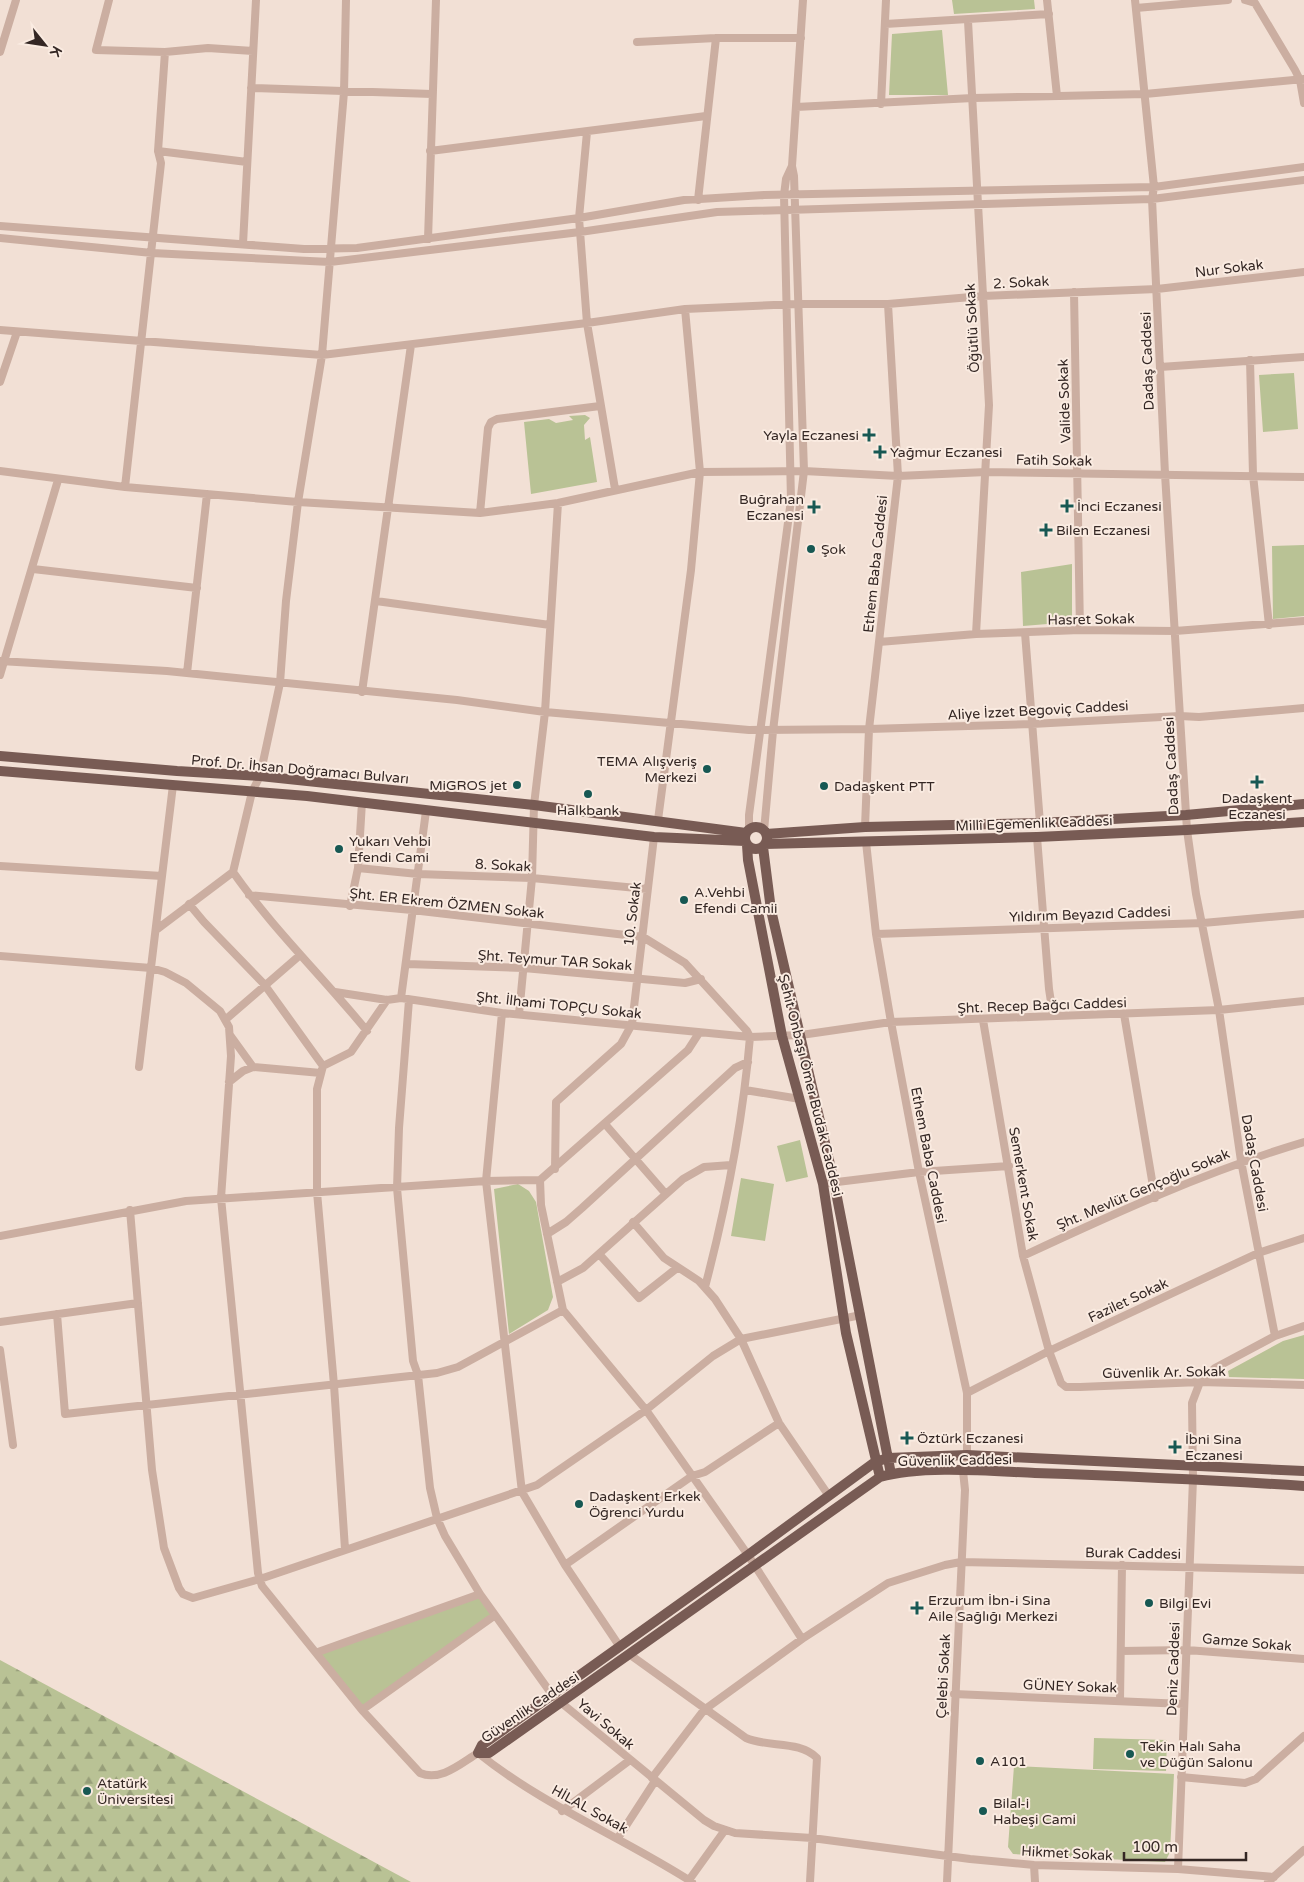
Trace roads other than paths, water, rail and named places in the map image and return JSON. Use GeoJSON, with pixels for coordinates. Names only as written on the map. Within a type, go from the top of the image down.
{"type":"FeatureCollection","features":[{"type":"Feature","properties":{"kind":"main road","name":"Prof. Dr. İhsan Doğramacı Bulvarı"},"geometry":{"type":"LineString","coordinates":[[0,756],[260,776],[534,805],[658,820],[747,837]]}},
{"type":"Feature","properties":{"kind":"main road","name":"Prof. Dr. İhsan Doğramacı Bulvarı"},"geometry":{"type":"LineString","coordinates":[[0,771],[362,802],[426,811],[534,821],[654,837],[747,837]]}},
{"type":"Feature","properties":{"kind":"main road","name":"Millî Egemenlik Caddesi"},"geometry":{"type":"LineString","coordinates":[[765,839],[865,827],[1040,823],[1186,815],[1304,804]]}},
{"type":"Feature","properties":{"kind":"main road","name":"Millî Egemenlik Caddesi"},"geometry":{"type":"LineString","coordinates":[[765,839],[866,842],[1037,837],[1304,822]]}},
{"type":"Feature","properties":{"kind":"main road"},"geometry":{"type":"LineString","coordinates":[[755,827],[765,839],[755,850],[747,837],[755,827]]}},
{"type":"Feature","properties":{"kind":"main road","name":"Şehit Onbaşı Ömer Budak Caddesi"},"geometry":{"type":"LineString","coordinates":[[747,837],[748,860],[782,1036],[823,1184],[844,1319],[875,1462],[880,1477]]}},
{"type":"Feature","properties":{"kind":"main road","name":"Şehit Onbaşı Ömer Budak Caddesi"},"geometry":{"type":"LineString","coordinates":[[765,839],[771,910],[834,1182],[891,1474]]}},
{"type":"Feature","properties":{"kind":"main road","name":"Güvenlik Caddesi"},"geometry":{"type":"LineString","coordinates":[[1304,1471],[967,1454],[888,1458],[875,1462],[620,1648],[482,1744],[478,1753],[489,1753],[562,1704],[629,1654],[880,1477],[891,1474],[963,1471],[1193,1479],[1304,1486]]}},
{"type":"Feature","properties":{"kind":"street"},"geometry":{"type":"LineString","coordinates":[[0,52],[16,0]]}},
{"type":"Feature","properties":{"kind":"street"},"geometry":{"type":"LineString","coordinates":[[109,0],[96,50],[165,52],[208,48],[253,51]]}},
{"type":"Feature","properties":{"kind":"street"},"geometry":{"type":"LineString","coordinates":[[243,244],[256,0]]}},
{"type":"Feature","properties":{"kind":"street"},"geometry":{"type":"LineString","coordinates":[[156,930],[233,872],[252,792],[260,776],[280,683],[286,601],[298,502],[322,355],[344,92],[346,0]]}},
{"type":"Feature","properties":{"kind":"street"},"geometry":{"type":"LineString","coordinates":[[428,239],[436,0]]}},
{"type":"Feature","properties":{"kind":"street"},"geometry":{"type":"LineString","coordinates":[[765,839],[773,730],[804,471],[792,166],[803,0]]}},
{"type":"Feature","properties":{"kind":"street"},"geometry":{"type":"LineString","coordinates":[[881,104],[886,0]]}},
{"type":"Feature","properties":{"kind":"street"},"geometry":{"type":"LineString","coordinates":[[1047,0],[1056,96]]}},
{"type":"Feature","properties":{"kind":"street"},"geometry":{"type":"LineString","coordinates":[[1136,4],[1228,0]]}},
{"type":"Feature","properties":{"kind":"street"},"geometry":{"type":"LineString","coordinates":[[1246,0],[1255,2],[1302,80],[1304,103]]}},
{"type":"Feature","properties":{"kind":"street","name":"Dadaş Caddesi"},"geometry":{"type":"LineString","coordinates":[[1136,4],[1154,187],[1152,199],[1164,474],[1187,830],[1219,1010],[1241,1161],[1275,1336]]}},
{"type":"Feature","properties":{"kind":"street"},"geometry":{"type":"LineString","coordinates":[[885,24],[968,21],[1048,14]]}},
{"type":"Feature","properties":{"kind":"street","name":"Öğütlü Sokak"},"geometry":{"type":"LineString","coordinates":[[968,21],[979,189],[989,405],[976,634]]}},
{"type":"Feature","properties":{"kind":"street"},"geometry":{"type":"LineString","coordinates":[[637,42],[716,38],[801,38]]}},
{"type":"Feature","properties":{"kind":"street"},"geometry":{"type":"LineString","coordinates":[[698,200],[716,38]]}},
{"type":"Feature","properties":{"kind":"street"},"geometry":{"type":"LineString","coordinates":[[125,487],[143,341],[161,163],[158,151],[165,52]]}},
{"type":"Feature","properties":{"kind":"street"},"geometry":{"type":"LineString","coordinates":[[796,107],[973,98],[1145,94],[1302,80]]}},
{"type":"Feature","properties":{"kind":"street"},"geometry":{"type":"LineString","coordinates":[[251,88],[432,94]]}},
{"type":"Feature","properties":{"kind":"street"},"geometry":{"type":"LineString","coordinates":[[430,151],[706,116]]}},
{"type":"Feature","properties":{"kind":"street"},"geometry":{"type":"LineString","coordinates":[[587,132],[579,218],[587,323],[615,490]]}},
{"type":"Feature","properties":{"kind":"street"},"geometry":{"type":"LineString","coordinates":[[158,151],[247,162]]}},
{"type":"Feature","properties":{"kind":"street"},"geometry":{"type":"LineString","coordinates":[[747,837],[790,509],[792,473],[784,195],[786,180],[792,166]]}},
{"type":"Feature","properties":{"kind":"street"},"geometry":{"type":"LineString","coordinates":[[0,226],[304,249],[358,248],[698,200],[784,195],[979,189],[1154,187],[1304,167]]}},
{"type":"Feature","properties":{"kind":"street"},"geometry":{"type":"LineString","coordinates":[[0,238],[152,254],[330,262],[580,232],[717,212],[1152,199],[1304,180]]}},
{"type":"Feature","properties":{"kind":"street","name":"Nur Sokak"},"geometry":{"type":"LineString","coordinates":[[1157,289],[1304,272]]}},
{"type":"Feature","properties":{"kind":"street","name":"2. Sokak"},"geometry":{"type":"LineString","coordinates":[[0,330],[322,355],[587,323],[685,309],[798,304],[888,304],[983,296],[1157,289]]}},
{"type":"Feature","properties":{"kind":"street","name":"Valide Sokak"},"geometry":{"type":"LineString","coordinates":[[1074,292],[1079,473],[1080,630]]}},
{"type":"Feature","properties":{"kind":"street","name":"Ethem Baba Caddesi"},"geometry":{"type":"LineString","coordinates":[[865,827],[869,729],[898,476],[888,304]]}},
{"type":"Feature","properties":{"kind":"street"},"geometry":{"type":"LineString","coordinates":[[658,820],[691,570],[700,472],[685,309]]}},
{"type":"Feature","properties":{"kind":"street"},"geometry":{"type":"LineString","coordinates":[[0,382],[17,332]]}},
{"type":"Feature","properties":{"kind":"street"},"geometry":{"type":"LineString","coordinates":[[362,692],[411,345]]}},
{"type":"Feature","properties":{"kind":"street"},"geometry":{"type":"LineString","coordinates":[[1160,367],[1304,358]]}},
{"type":"Feature","properties":{"kind":"street"},"geometry":{"type":"LineString","coordinates":[[1250,360],[1253,475],[1269,625]]}},
{"type":"Feature","properties":{"kind":"street"},"geometry":{"type":"LineString","coordinates":[[480,513],[488,428],[491,422],[497,418],[600,406]]}},
{"type":"Feature","properties":{"kind":"street","name":"Fatih Sokak"},"geometry":{"type":"LineString","coordinates":[[0,471],[58,480],[125,487],[298,502],[480,513],[558,503],[700,472],[792,473],[804,471],[898,476],[986,472],[1304,476]]}},
{"type":"Feature","properties":{"kind":"street"},"geometry":{"type":"LineString","coordinates":[[0,675],[1,661],[33,569],[58,480]]}},
{"type":"Feature","properties":{"kind":"street"},"geometry":{"type":"LineString","coordinates":[[187,673],[207,494]]}},
{"type":"Feature","properties":{"kind":"street"},"geometry":{"type":"LineString","coordinates":[[519,1014],[532,878],[534,805],[545,712],[558,503]]}},
{"type":"Feature","properties":{"kind":"street"},"geometry":{"type":"LineString","coordinates":[[33,569],[197,588]]}},
{"type":"Feature","properties":{"kind":"street"},"geometry":{"type":"LineString","coordinates":[[376,601],[550,625]]}},
{"type":"Feature","properties":{"kind":"street","name":"Hasret Sokak"},"geometry":{"type":"LineString","coordinates":[[879,642],[976,634],[1080,630],[1175,631],[1304,622]]}},
{"type":"Feature","properties":{"kind":"street"},"geometry":{"type":"LineString","coordinates":[[1025,633],[1040,823]]}},
{"type":"Feature","properties":{"kind":"street","name":"Aliye İzzet Begoviç Caddesi"},"geometry":{"type":"LineString","coordinates":[[1,661],[187,673],[457,700],[545,712],[761,730],[1032,724],[1180,716],[1199,717],[1304,708]]}},
{"type":"Feature","properties":{"kind":"street"},"geometry":{"type":"LineString","coordinates":[[139,1067],[173,785]]}},
{"type":"Feature","properties":{"kind":"street"},"geometry":{"type":"LineString","coordinates":[[350,906],[358,868],[362,802]]}},
{"type":"Feature","properties":{"kind":"street","name":"Yavi Sokak"},"geometry":{"type":"LineString","coordinates":[[426,811],[412,910],[407,964],[397,1188],[413,1361],[418,1375],[430,1488],[437,1518],[445,1536],[494,1616],[553,1696],[704,1820],[724,1830],[812,1838],[948,1857]]}},
{"type":"Feature","properties":{"kind":"street","name":"10. Sokak"},"geometry":{"type":"LineString","coordinates":[[632,1024],[654,837]]}},
{"type":"Feature","properties":{"kind":"street"},"geometry":{"type":"LineString","coordinates":[[1037,837],[1043,928],[1053,1015]]}},
{"type":"Feature","properties":{"kind":"street","name":"Ethem Baba Caddesi"},"geometry":{"type":"LineString","coordinates":[[866,842],[876,934],[891,1022],[919,1172],[967,1393],[967,1454],[963,1471]]}},
{"type":"Feature","properties":{"kind":"street"},"geometry":{"type":"LineString","coordinates":[[0,866],[162,876]]}},
{"type":"Feature","properties":{"kind":"street","name":"8. Sokak"},"geometry":{"type":"LineString","coordinates":[[358,868],[418,874],[532,878],[648,889]]}},
{"type":"Feature","properties":{"kind":"street"},"geometry":{"type":"LineString","coordinates":[[233,872],[249,895],[300,956],[335,992],[367,1031]]}},
{"type":"Feature","properties":{"kind":"street","name":"Şht. ER Ekrem ÖZMEN Sokak"},"geometry":{"type":"LineString","coordinates":[[249,895],[350,906],[412,910],[642,937]]}},
{"type":"Feature","properties":{"kind":"street"},"geometry":{"type":"LineString","coordinates":[[189,904],[264,984],[322,1070],[317,1089],[317,1192],[334,1385],[345,1549]]}},
{"type":"Feature","properties":{"kind":"street","name":"Yıldırım Beyazıd Caddesi"},"geometry":{"type":"LineString","coordinates":[[876,934],[1203,923],[1304,914]]}},
{"type":"Feature","properties":{"kind":"street"},"geometry":{"type":"LineString","coordinates":[[642,937],[676,956],[701,978],[747,1031],[750,1037],[745,1090],[718,1238],[705,1287]]}},
{"type":"Feature","properties":{"kind":"street"},"geometry":{"type":"LineString","coordinates":[[0,956],[151,968],[166,972],[186,983],[220,1012],[225,1020],[229,1027],[230,1035],[229,1082],[221,1198],[239,1396],[262,1586],[318,1652],[362,1710],[420,1772],[424,1774],[441,1774],[478,1753]]}},
{"type":"Feature","properties":{"kind":"street"},"geometry":{"type":"LineString","coordinates":[[225,1020],[264,984],[300,956]]}},
{"type":"Feature","properties":{"kind":"street","name":"Şht. Teymur TAR Sokak"},"geometry":{"type":"LineString","coordinates":[[407,964],[524,968],[685,983],[701,978]]}},
{"type":"Feature","properties":{"kind":"street","name":"Şht. İlhami TOPÇU Sokak"},"geometry":{"type":"LineString","coordinates":[[335,992],[387,1000],[405,999],[502,1013],[632,1024],[699,1033],[750,1037],[782,1036]]}},
{"type":"Feature","properties":{"kind":"street"},"geometry":{"type":"LineString","coordinates":[[229,1082],[243,1071],[253,1067],[322,1070],[351,1052],[387,1000]]}},
{"type":"Feature","properties":{"kind":"street","name":"Şht. Recep Bağcı Caddesi"},"geometry":{"type":"LineString","coordinates":[[782,1036],[891,1022],[1219,1010],[1304,1001]]}},
{"type":"Feature","properties":{"kind":"street"},"geometry":{"type":"LineString","coordinates":[[502,1013],[486,1181],[503,1342],[522,1492],[565,1565],[620,1648]]}},
{"type":"Feature","properties":{"kind":"street"},"geometry":{"type":"LineString","coordinates":[[1124,1014],[1155,1198]]}},
{"type":"Feature","properties":{"kind":"street","name":"Semerkent Sokak"},"geometry":{"type":"LineString","coordinates":[[983,1020],[1023,1256],[1049,1351]]}},
{"type":"Feature","properties":{"kind":"street"},"geometry":{"type":"LineString","coordinates":[[555,1169],[556,1102],[621,1044],[632,1024]]}},
{"type":"Feature","properties":{"kind":"street"},"geometry":{"type":"LineString","coordinates":[[0,1236],[130,1210],[221,1198],[486,1181],[540,1180],[555,1169],[688,1050],[699,1033]]}},
{"type":"Feature","properties":{"kind":"street"},"geometry":{"type":"LineString","coordinates":[[230,1035],[253,1067]]}},
{"type":"Feature","properties":{"kind":"street"},"geometry":{"type":"LineString","coordinates":[[547,1234],[566,1222],[735,1068],[748,1062]]}},
{"type":"Feature","properties":{"kind":"street"},"geometry":{"type":"LineString","coordinates":[[745,1090],[800,1098]]}},
{"type":"Feature","properties":{"kind":"street"},"geometry":{"type":"LineString","coordinates":[[606,1124],[665,1193]]}},
{"type":"Feature","properties":{"kind":"street","name":"Şht. Mevlüt Gençoğlu Sokak"},"geometry":{"type":"LineString","coordinates":[[1023,1256],[1099,1220],[1241,1161],[1304,1142]]}},
{"type":"Feature","properties":{"kind":"street"},"geometry":{"type":"LineString","coordinates":[[557,1282],[576,1273],[665,1193],[694,1172],[717,1165],[731,1165]]}},
{"type":"Feature","properties":{"kind":"street"},"geometry":{"type":"LineString","coordinates":[[823,1184],[919,1172],[1009,1166]]}},
{"type":"Feature","properties":{"kind":"street"},"geometry":{"type":"LineString","coordinates":[[540,1180],[547,1234],[563,1310],[646,1410],[748,1555],[802,1639]]}},
{"type":"Feature","properties":{"kind":"street"},"geometry":{"type":"LineString","coordinates":[[130,1210],[148,1404],[152,1470],[164,1548],[178,1588],[183,1594],[193,1598],[260,1579],[437,1518],[522,1492],[537,1485],[646,1410],[714,1356],[741,1339],[861,1315]]}},
{"type":"Feature","properties":{"kind":"street"},"geometry":{"type":"LineString","coordinates":[[633,1222],[661,1255],[705,1287],[741,1339],[779,1423],[829,1496]]}},
{"type":"Feature","properties":{"kind":"street","name":"Fazilet Sokak"},"geometry":{"type":"LineString","coordinates":[[967,1393],[1049,1351],[1258,1253],[1304,1238]]}},
{"type":"Feature","properties":{"kind":"street"},"geometry":{"type":"LineString","coordinates":[[599,1254],[639,1298],[677,1268]]}},
{"type":"Feature","properties":{"kind":"street"},"geometry":{"type":"LineString","coordinates":[[0,1322],[138,1303]]}},
{"type":"Feature","properties":{"kind":"street"},"geometry":{"type":"LineString","coordinates":[[57,1314],[65,1414],[437,1374],[458,1367],[563,1310]]}},
{"type":"Feature","properties":{"kind":"street"},"geometry":{"type":"LineString","coordinates":[[1200,1382],[1215,1368],[1275,1336],[1304,1326]]}},
{"type":"Feature","properties":{"kind":"street"},"geometry":{"type":"LineString","coordinates":[[0,1350],[13,1445]]}},
{"type":"Feature","properties":{"kind":"street","name":"Güvenlik Ar. Sokak"},"geometry":{"type":"LineString","coordinates":[[1049,1351],[1061,1383],[1066,1386],[1200,1382],[1304,1385]]}},
{"type":"Feature","properties":{"kind":"street","name":"Deniz Caddesi"},"geometry":{"type":"LineString","coordinates":[[1178,1869],[1193,1479],[1192,1403],[1200,1382]]}},
{"type":"Feature","properties":{"kind":"street"},"geometry":{"type":"LineString","coordinates":[[565,1565],[692,1476],[705,1472],[779,1423]]}},
{"type":"Feature","properties":{"kind":"street","name":"Çelebi Sokak"},"geometry":{"type":"LineString","coordinates":[[947,1882],[964,1490],[963,1471]]}},
{"type":"Feature","properties":{"kind":"street","name":"Burak Caddesi"},"geometry":{"type":"LineString","coordinates":[[618,1838],[654,1779],[704,1710],[802,1639],[888,1583],[940,1566],[961,1562],[1304,1570]]}},
{"type":"Feature","properties":{"kind":"street"},"geometry":{"type":"LineString","coordinates":[[1120,1700],[1122,1565]]}},
{"type":"Feature","properties":{"kind":"street"},"geometry":{"type":"LineString","coordinates":[[318,1652],[480,1594]]}},
{"type":"Feature","properties":{"kind":"street"},"geometry":{"type":"LineString","coordinates":[[362,1710],[494,1616]]}},
{"type":"Feature","properties":{"kind":"street","name":"Gamze Sokak"},"geometry":{"type":"LineString","coordinates":[[1121,1651],[1187,1650],[1304,1660]]}},
{"type":"Feature","properties":{"kind":"street"},"geometry":{"type":"LineString","coordinates":[[629,1654],[704,1710],[746,1738],[762,1744],[801,1748],[817,1758],[810,1882]]}},
{"type":"Feature","properties":{"kind":"street","name":"GÜNEY Sokak"},"geometry":{"type":"LineString","coordinates":[[954,1694],[1184,1704]]}},
{"type":"Feature","properties":{"kind":"street"},"geometry":{"type":"LineString","coordinates":[[1180,1778],[1245,1783],[1256,1779],[1304,1736]]}},
{"type":"Feature","properties":{"kind":"street","name":"HİLAL Sokak"},"geometry":{"type":"LineString","coordinates":[[478,1753],[562,1811],[618,1838],[690,1881]]}},
{"type":"Feature","properties":{"kind":"street"},"geometry":{"type":"LineString","coordinates":[[562,1811],[630,1760]]}},
{"type":"Feature","properties":{"kind":"street"},"geometry":{"type":"LineString","coordinates":[[690,1881],[724,1830]]}},
{"type":"Feature","properties":{"kind":"street"},"geometry":{"type":"LineString","coordinates":[[1271,1879],[1304,1850]]}},
{"type":"Feature","properties":{"kind":"street","name":"Hikmet Sokak"},"geometry":{"type":"LineString","coordinates":[[948,1857],[1034,1865],[1178,1869],[1271,1879]]}},
{"type":"Feature","properties":{"kind":"street"},"geometry":{"type":"LineString","coordinates":[[1034,1865],[1035,1882]]}},
{"type":"Feature","properties":{"kind":"place","name":"Yayla Eczanesi"},"geometry":{"type":"Point","coordinates":[869,435]}},
{"type":"Feature","properties":{"kind":"place","name":"Yağmur Eczanesi"},"geometry":{"type":"Point","coordinates":[880,452]}},
{"type":"Feature","properties":{"kind":"place","name":"İnci Eczanesi"},"geometry":{"type":"Point","coordinates":[1067,506]}},
{"type":"Feature","properties":{"kind":"place","name":"Buğrahan Eczanesi"},"geometry":{"type":"Point","coordinates":[814,507]}},
{"type":"Feature","properties":{"kind":"place","name":"Bilen Eczanesi"},"geometry":{"type":"Point","coordinates":[1046,530]}},
{"type":"Feature","properties":{"kind":"place","name":"Şok"},"geometry":{"type":"Point","coordinates":[811,549]}},
{"type":"Feature","properties":{"kind":"place","name":"TEMA Alışveriş Merkezi"},"geometry":{"type":"Point","coordinates":[707,769]}},
{"type":"Feature","properties":{"kind":"place","name":"Dadaşkent Eczanesi"},"geometry":{"type":"Point","coordinates":[1257,782]}},
{"type":"Feature","properties":{"kind":"place","name":"MiGROS jet"},"geometry":{"type":"Point","coordinates":[517,785]}},
{"type":"Feature","properties":{"kind":"place","name":"Dadaşkent PTT"},"geometry":{"type":"Point","coordinates":[824,786]}},
{"type":"Feature","properties":{"kind":"place","name":"Halkbank"},"geometry":{"type":"Point","coordinates":[588,794]}},
{"type":"Feature","properties":{"kind":"place","name":"Yukarı Vehbi Efendi Cami"},"geometry":{"type":"Point","coordinates":[339,849]}},
{"type":"Feature","properties":{"kind":"place","name":"A.Vehbi Efendi Camii"},"geometry":{"type":"Point","coordinates":[684,900]}},
{"type":"Feature","properties":{"kind":"place","name":"Öztürk Eczanesi"},"geometry":{"type":"Point","coordinates":[907,1438]}},
{"type":"Feature","properties":{"kind":"place","name":"İbni Sina Eczanesi"},"geometry":{"type":"Point","coordinates":[1175,1447]}},
{"type":"Feature","properties":{"kind":"place","name":"Dadaşkent Erkek Öğrenci Yurdu"},"geometry":{"type":"Point","coordinates":[579,1504]}},
{"type":"Feature","properties":{"kind":"place","name":"Bilgi Evi"},"geometry":{"type":"Point","coordinates":[1149,1603]}},
{"type":"Feature","properties":{"kind":"place","name":"Erzurum İbn-i Sina Aile Sağlığı Merkezi"},"geometry":{"type":"Point","coordinates":[917,1608]}},
{"type":"Feature","properties":{"kind":"place","name":"Tekin Halı Saha ve Düğün Salonu"},"geometry":{"type":"Point","coordinates":[1130,1754]}},
{"type":"Feature","properties":{"kind":"place","name":"A101"},"geometry":{"type":"Point","coordinates":[980,1761]}},
{"type":"Feature","properties":{"kind":"place","name":"Atatürk Üniversitesi"},"geometry":{"type":"Point","coordinates":[87,1791]}},
{"type":"Feature","properties":{"kind":"place","name":"Bilal-i Habeşi Cami"},"geometry":{"type":"Point","coordinates":[983,1811]}}]}
